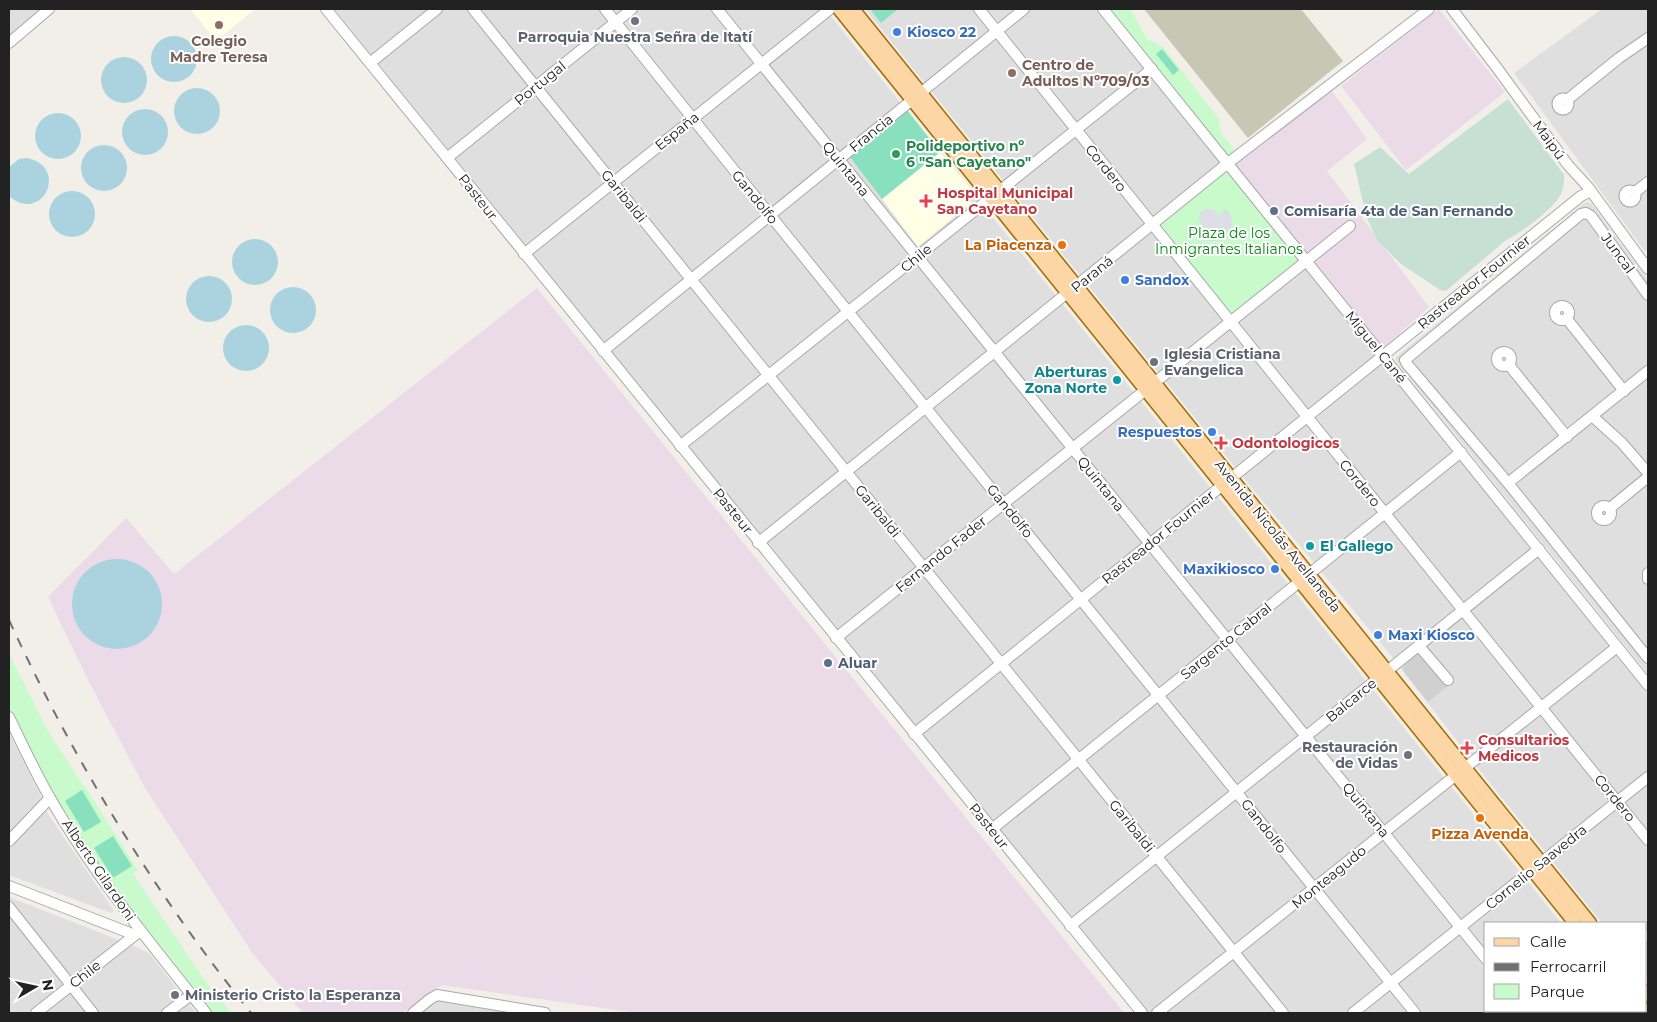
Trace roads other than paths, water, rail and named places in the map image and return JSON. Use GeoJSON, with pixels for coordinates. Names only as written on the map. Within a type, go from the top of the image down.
{"type":"FeatureCollection","features":[{"type":"Feature","properties":{"kind":"main road","name":"Avenida Nicolás Avellaneda"},"geometry":{"type":"LineString","coordinates":[[839,9],[916,96]]}},
{"type":"Feature","properties":{"kind":"main road","name":"Avenida Nicolás Avellaneda"},"geometry":{"type":"LineString","coordinates":[[853,9],[916,96],[1226,482],[1537,866],[1589,922]]}},
{"type":"Feature","properties":{"kind":"main road","name":"Avenida Nicolás Avellaneda"},"geometry":{"type":"LineString","coordinates":[[1537,866],[1575,922]]}},
{"type":"Feature","properties":{"kind":"street"},"geometry":{"type":"LineString","coordinates":[[9,42],[49,9]]}},
{"type":"Feature","properties":{"kind":"street","name":"Pasteur"},"geometry":{"type":"LineString","coordinates":[[326,9],[758,543],[1142,1013]]}},
{"type":"Feature","properties":{"kind":"street"},"geometry":{"type":"LineString","coordinates":[[370,63],[437,9]]}},
{"type":"Feature","properties":{"kind":"street","name":"Garibaldi"},"geometry":{"type":"LineString","coordinates":[[473,9],[1283,1013]]}},
{"type":"Feature","properties":{"kind":"street","name":"Gandolfo"},"geometry":{"type":"LineString","coordinates":[[605,9],[770,216],[1415,1013]]}},
{"type":"Feature","properties":{"kind":"street","name":"Portugal"},"geometry":{"type":"LineString","coordinates":[[447,158],[632,9]]}},
{"type":"Feature","properties":{"kind":"street","name":"Quintana"},"geometry":{"type":"LineString","coordinates":[[717,9],[1484,957]]}},
{"type":"Feature","properties":{"kind":"street","name":"España"},"geometry":{"type":"LineString","coordinates":[[524,254],[830,9]]}},
{"type":"Feature","properties":{"kind":"street","name":"Cordero"},"geometry":{"type":"LineString","coordinates":[[978,9],[1648,840]]}},
{"type":"Feature","properties":{"kind":"street","name":"Francia"},"geometry":{"type":"LineString","coordinates":[[603,351],[1024,9]]}},
{"type":"Feature","properties":{"kind":"street","name":"Miguel Cané"},"geometry":{"type":"LineString","coordinates":[[1103,9],[1648,685]]}},
{"type":"Feature","properties":{"kind":"street","name":"Paraná"},"geometry":{"type":"LineString","coordinates":[[758,543],[1228,164],[1428,9]]}},
{"type":"Feature","properties":{"kind":"street","name":"Maipú"},"geometry":{"type":"LineString","coordinates":[[1452,9],[1568,165],[1591,191],[1647,265]]}},
{"type":"Feature","properties":{"kind":"street"},"geometry":{"type":"LineString","coordinates":[[1567,100],[1619,58],[1648,38]]}},
{"type":"Feature","properties":{"kind":"street","name":"Chile"},"geometry":{"type":"LineString","coordinates":[[680,446],[1152,69]]}},
{"type":"Feature","properties":{"kind":"street"},"geometry":{"type":"LineString","coordinates":[[1634,192],[1648,182]]}},
{"type":"Feature","properties":{"kind":"street","name":"Rastreador Fournier"},"geometry":{"type":"LineString","coordinates":[[914,734],[1581,196],[1591,191]]}},
{"type":"Feature","properties":{"kind":"street","name":"Juncal"},"geometry":{"type":"LineString","coordinates":[[1508,483],[1405,360],[1581,214],[1586,213],[1591,216],[1648,295]]}},
{"type":"Feature","properties":{"kind":"street","name":"Fernando Fader"},"geometry":{"type":"LineString","coordinates":[[836,638],[1350,226]]}},
{"type":"Feature","properties":{"kind":"street"},"geometry":{"type":"LineString","coordinates":[[1567,319],[1624,391]]}},
{"type":"Feature","properties":{"kind":"street"},"geometry":{"type":"LineString","coordinates":[[1509,365],[1566,436]]}},
{"type":"Feature","properties":{"kind":"street"},"geometry":{"type":"LineString","coordinates":[[1648,371],[1508,483],[1648,658]]}},
{"type":"Feature","properties":{"kind":"street"},"geometry":{"type":"LineString","coordinates":[[1594,414],[1626,440],[1648,465]]}},
{"type":"Feature","properties":{"kind":"street"},"geometry":{"type":"LineString","coordinates":[[1594,414],[1622,443],[1648,475],[1610,508]]}},
{"type":"Feature","properties":{"kind":"street","name":"Sargento Cabral"},"geometry":{"type":"LineString","coordinates":[[992,830],[1461,452]]}},
{"type":"Feature","properties":{"kind":"street","name":"Balcarce"},"geometry":{"type":"LineString","coordinates":[[1070,926],[1539,549]]}},
{"type":"Feature","properties":{"kind":"street"},"geometry":{"type":"LineString","coordinates":[[1648,573],[1648,579]]}},
{"type":"Feature","properties":{"kind":"street"},"geometry":{"type":"LineString","coordinates":[[1419,646],[1448,680]]}},
{"type":"Feature","properties":{"kind":"street","name":"Monteagudo"},"geometry":{"type":"LineString","coordinates":[[1158,1013],[1617,647]]}},
{"type":"Feature","properties":{"kind":"street","name":"Alberto Gilardoni"},"geometry":{"type":"LineString","coordinates":[[10,723],[50,798],[138,933],[206,1013]]}},
{"type":"Feature","properties":{"kind":"street","name":"Cornelio Saavedra"},"geometry":{"type":"LineString","coordinates":[[1354,1013],[1648,776]]}},
{"type":"Feature","properties":{"kind":"street"},"geometry":{"type":"LineString","coordinates":[[9,841],[50,798]]}},
{"type":"Feature","properties":{"kind":"street"},"geometry":{"type":"LineString","coordinates":[[9,886],[138,933]]}},
{"type":"Feature","properties":{"kind":"street"},"geometry":{"type":"LineString","coordinates":[[9,907],[93,1013]]}},
{"type":"Feature","properties":{"kind":"street","name":"Chile"},"geometry":{"type":"LineString","coordinates":[[36,1013],[138,933]]}},
{"type":"Feature","properties":{"kind":"street"},"geometry":{"type":"LineString","coordinates":[[167,1013],[191,994]]}},
{"type":"Feature","properties":{"kind":"street"},"geometry":{"type":"LineString","coordinates":[[413,1013],[438,995],[545,1013]]}},
{"type":"Feature","properties":{"kind":"water"},"geometry":{"type":"Polygon","coordinates":[[[174,36],[187,40],[193,46],[197,59],[193,72],[187,78],[174,82],[161,78],[155,72],[151,59],[155,46],[161,40],[174,36]]]}},
{"type":"Feature","properties":{"kind":"water"},"geometry":{"type":"Polygon","coordinates":[[[124,57],[137,61],[143,67],[147,80],[143,93],[137,99],[124,103],[111,99],[105,93],[101,80],[105,67],[111,61],[124,57]]]}},
{"type":"Feature","properties":{"kind":"water"},"geometry":{"type":"Polygon","coordinates":[[[197,88],[210,92],[216,98],[220,111],[216,124],[210,130],[197,134],[184,130],[178,124],[174,111],[178,98],[184,92],[197,88]]]}},
{"type":"Feature","properties":{"kind":"water"},"geometry":{"type":"Polygon","coordinates":[[[145,109],[158,113],[164,119],[168,132],[164,145],[158,151],[145,155],[132,151],[126,145],[122,132],[126,119],[132,113],[145,109]]]}},
{"type":"Feature","properties":{"kind":"water"},"geometry":{"type":"Polygon","coordinates":[[[58,113],[71,117],[77,123],[81,136],[77,149],[71,155],[58,159],[45,155],[39,149],[35,136],[39,123],[45,117],[58,113]]]}},
{"type":"Feature","properties":{"kind":"water"},"geometry":{"type":"Polygon","coordinates":[[[104,145],[117,149],[123,155],[127,168],[123,181],[117,187],[104,191],[91,187],[85,181],[81,168],[85,155],[91,149],[104,145]]]}},
{"type":"Feature","properties":{"kind":"water"},"geometry":{"type":"Polygon","coordinates":[[[27,158],[40,163],[47,172],[49,182],[41,199],[32,204],[21,203],[9,196],[9,167],[19,159],[27,158]]]}},
{"type":"Feature","properties":{"kind":"water"},"geometry":{"type":"Polygon","coordinates":[[[72,191],[85,195],[91,201],[95,214],[91,227],[85,233],[72,237],[59,233],[53,227],[49,214],[53,201],[59,195],[72,191]]]}},
{"type":"Feature","properties":{"kind":"water"},"geometry":{"type":"Polygon","coordinates":[[[255,239],[268,243],[274,249],[278,262],[274,275],[268,281],[255,285],[242,281],[236,275],[232,262],[236,249],[242,243],[255,239]]]}},
{"type":"Feature","properties":{"kind":"water"},"geometry":{"type":"Polygon","coordinates":[[[209,276],[222,280],[228,286],[232,299],[228,312],[222,318],[209,322],[196,318],[190,312],[186,299],[190,286],[196,280],[209,276]]]}},
{"type":"Feature","properties":{"kind":"water"},"geometry":{"type":"Polygon","coordinates":[[[293,287],[306,291],[312,297],[316,310],[312,323],[306,329],[293,333],[280,329],[274,323],[270,310],[274,297],[280,291],[293,287]]]}},
{"type":"Feature","properties":{"kind":"water"},"geometry":{"type":"Polygon","coordinates":[[[246,325],[259,329],[265,335],[269,348],[265,361],[259,367],[246,371],[233,367],[227,361],[223,348],[227,335],[233,329],[246,325]]]}},
{"type":"Feature","properties":{"kind":"water"},"geometry":{"type":"Polygon","coordinates":[[[108,559],[126,559],[142,566],[155,579],[162,595],[162,613],[155,629],[142,642],[126,649],[108,649],[92,642],[79,629],[72,613],[72,595],[79,579],[92,566],[108,559]]]}},
{"type":"Feature","properties":{"kind":"railway"},"geometry":{"type":"LineString","coordinates":[[9,620],[60,723],[118,824],[181,921],[251,1013]]}},
{"type":"Feature","properties":{"kind":"place","name":"Parroquia Nuestra Señra de Itatí"},"geometry":{"type":"Point","coordinates":[635,21]}},
{"type":"Feature","properties":{"kind":"place","name":"Colegio Madre Teresa"},"geometry":{"type":"Point","coordinates":[219,25]}},
{"type":"Feature","properties":{"kind":"place","name":"Kiosco 22"},"geometry":{"type":"Point","coordinates":[897,32]}},
{"type":"Feature","properties":{"kind":"place","name":"Centro de Adultos Nº709/03"},"geometry":{"type":"Point","coordinates":[1012,73]}},
{"type":"Feature","properties":{"kind":"place","name":"Polideportivo nº 6 \"San Cayetano\""},"geometry":{"type":"Point","coordinates":[896,154]}},
{"type":"Feature","properties":{"kind":"place","name":"Hospital Municipal San Cayetano"},"geometry":{"type":"Point","coordinates":[926,201]}},
{"type":"Feature","properties":{"kind":"place","name":"Comisaría 4ta de San Fernando"},"geometry":{"type":"Point","coordinates":[1274,211]}},
{"type":"Feature","properties":{"kind":"place","name":"La Piacenza"},"geometry":{"type":"Point","coordinates":[1062,245]}},
{"type":"Feature","properties":{"kind":"place","name":"Sandox"},"geometry":{"type":"Point","coordinates":[1125,280]}},
{"type":"Feature","properties":{"kind":"place","name":"Iglesia Cristiana Evangelica"},"geometry":{"type":"Point","coordinates":[1154,362]}},
{"type":"Feature","properties":{"kind":"place","name":"Aberturas Zona Norte"},"geometry":{"type":"Point","coordinates":[1117,380]}},
{"type":"Feature","properties":{"kind":"place","name":"Respuestos"},"geometry":{"type":"Point","coordinates":[1212,432]}},
{"type":"Feature","properties":{"kind":"place","name":"Odontologicos"},"geometry":{"type":"Point","coordinates":[1221,443]}},
{"type":"Feature","properties":{"kind":"place","name":"El Gallego"},"geometry":{"type":"Point","coordinates":[1310,546]}},
{"type":"Feature","properties":{"kind":"place","name":"Maxikiosco"},"geometry":{"type":"Point","coordinates":[1275,569]}},
{"type":"Feature","properties":{"kind":"place","name":"Maxi Kiosco"},"geometry":{"type":"Point","coordinates":[1378,635]}},
{"type":"Feature","properties":{"kind":"place","name":"Aluar"},"geometry":{"type":"Point","coordinates":[828,663]}},
{"type":"Feature","properties":{"kind":"place","name":"Consultarios Medicos"},"geometry":{"type":"Point","coordinates":[1467,748]}},
{"type":"Feature","properties":{"kind":"place","name":"Restauración de Vidas"},"geometry":{"type":"Point","coordinates":[1408,755]}},
{"type":"Feature","properties":{"kind":"place","name":"Pizza Avenda"},"geometry":{"type":"Point","coordinates":[1480,818]}},
{"type":"Feature","properties":{"kind":"place","name":"Ministerio Cristo la Esperanza"},"geometry":{"type":"Point","coordinates":[175,995]}},
{"type":"Feature","properties":{"kind":"park label","name":"Plaza de los Inmigrantes Italianos"},"geometry":{"type":"Point","coordinates":[1229,242]}}]}
